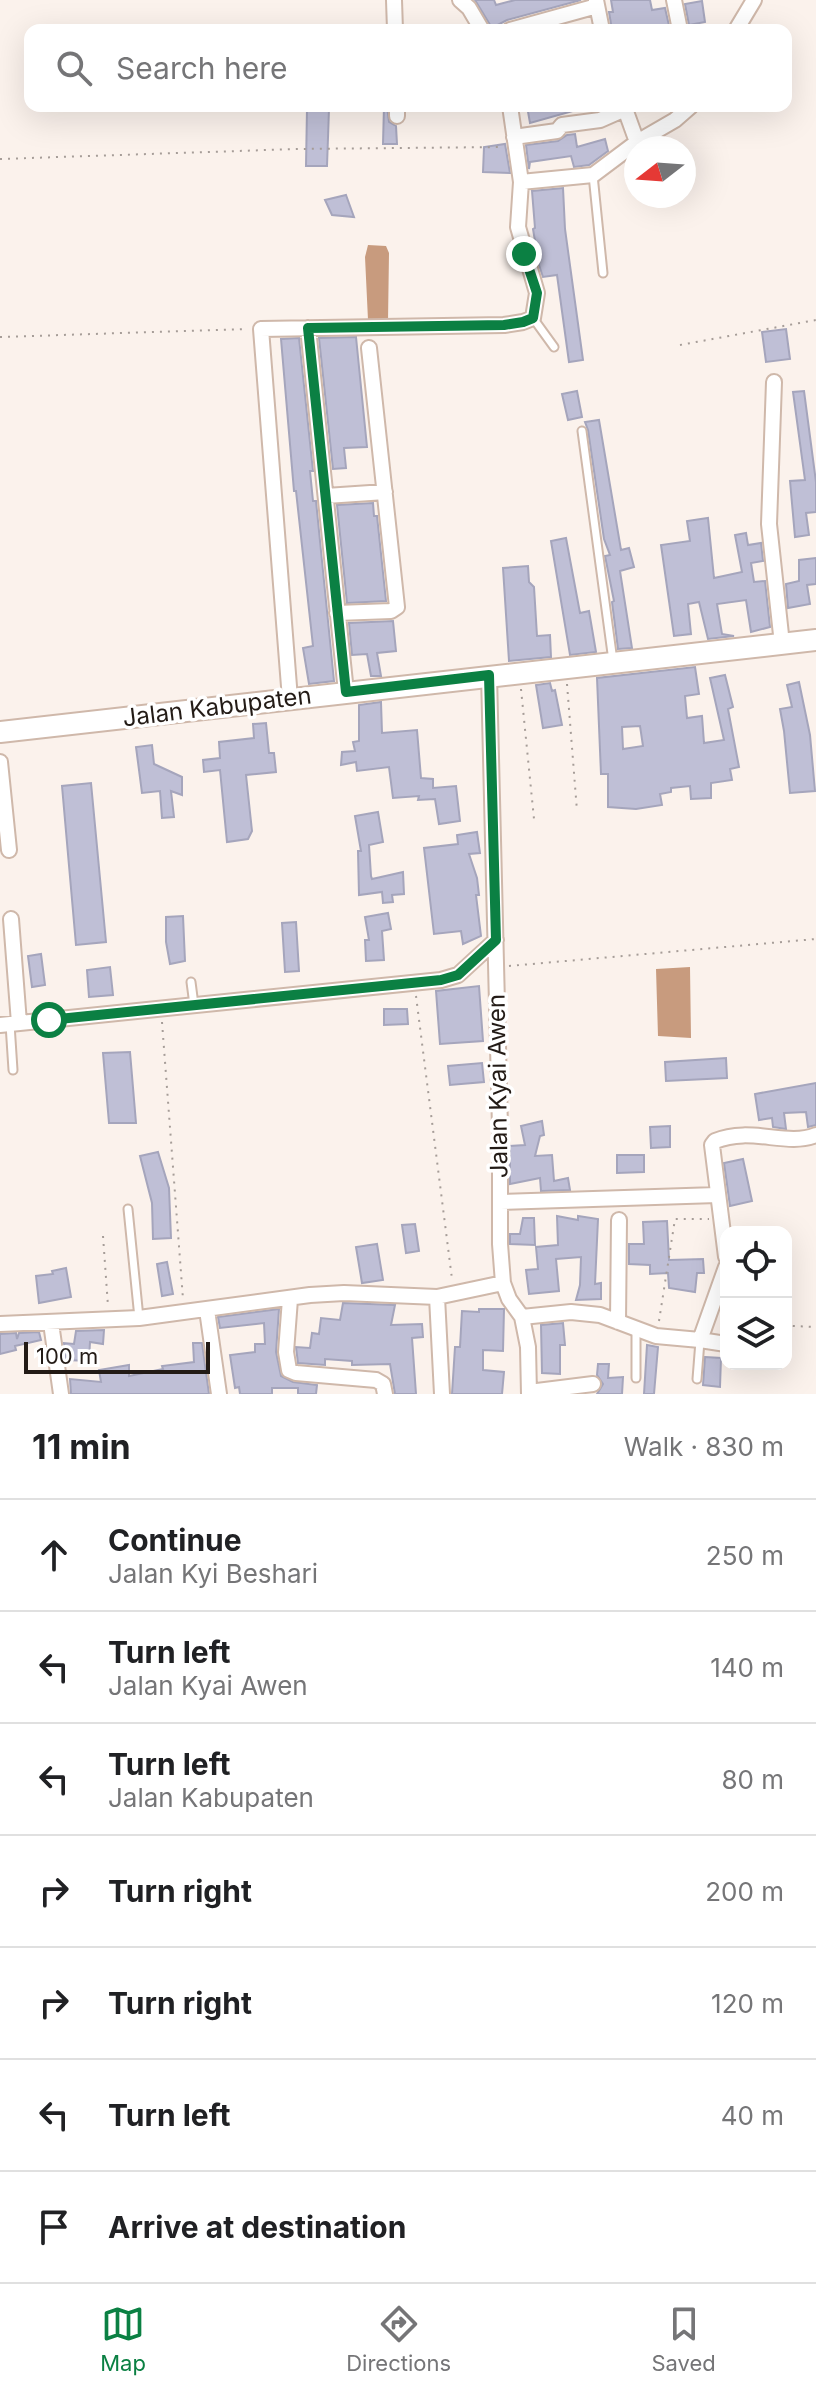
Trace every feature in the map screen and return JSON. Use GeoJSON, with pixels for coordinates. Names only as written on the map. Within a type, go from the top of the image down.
{"type":"FeatureCollection","features":[{"type":"Feature","properties":{"kind":"main road","name":"Jalan Kabupaten"},"geometry":{"type":"LineString","coordinates":[[0,732],[816,640]]}},
{"type":"Feature","properties":{"kind":"street"},"geometry":{"type":"LineString","coordinates":[[394,0],[395,24]]}},
{"type":"Feature","properties":{"kind":"street"},"geometry":{"type":"LineString","coordinates":[[460,0],[478,24]]}},
{"type":"Feature","properties":{"kind":"street"},"geometry":{"type":"LineString","coordinates":[[674,0],[679,24]]}},
{"type":"Feature","properties":{"kind":"street"},"geometry":{"type":"LineString","coordinates":[[740,24],[754,0]]}},
{"type":"Feature","properties":{"kind":"street"},"geometry":{"type":"LineString","coordinates":[[529,24],[596,3],[601,24]]}},
{"type":"Feature","properties":{"kind":"street"},"geometry":{"type":"LineString","coordinates":[[290,699],[261,329],[504,325],[533,318],[537,293],[518,227],[521,182],[511,112]]}},
{"type":"Feature","properties":{"kind":"street"},"geometry":{"type":"LineString","coordinates":[[515,142],[557,131],[562,125],[600,120],[616,112]]}},
{"type":"Feature","properties":{"kind":"street"},"geometry":{"type":"LineString","coordinates":[[626,112],[635,136]]}},
{"type":"Feature","properties":{"kind":"street"},"geometry":{"type":"LineString","coordinates":[[647,136],[684,112]]}},
{"type":"Feature","properties":{"kind":"street"},"geometry":{"type":"LineString","coordinates":[[521,182],[593,175],[624,152]]}},
{"type":"Feature","properties":{"kind":"street"},"geometry":{"type":"LineString","coordinates":[[308,328],[346,692]]}},
{"type":"Feature","properties":{"kind":"street"},"geometry":{"type":"LineString","coordinates":[[337,613],[391,611],[397,607],[369,348]]}},
{"type":"Feature","properties":{"kind":"street"},"geometry":{"type":"LineString","coordinates":[[774,382],[768,499],[782,644]]}},
{"type":"Feature","properties":{"kind":"street"},"geometry":{"type":"LineString","coordinates":[[326,496],[385,492]]}},
{"type":"Feature","properties":{"kind":"street","name":"Jalan Kyai Awen"},"geometry":{"type":"LineString","coordinates":[[489,675],[503,1283],[509,1299],[522,1317],[528,1347],[529,1393]]}},
{"type":"Feature","properties":{"kind":"street"},"geometry":{"type":"LineString","coordinates":[[0,762],[9,850]]}},
{"type":"Feature","properties":{"kind":"street"},"geometry":{"type":"LineString","coordinates":[[11,919],[10,1024],[441,980],[458,975],[496,940]]}},
{"type":"Feature","properties":{"kind":"street"},"geometry":{"type":"LineString","coordinates":[[723,1226],[712,1145],[715,1141],[729,1136],[760,1134],[806,1139],[816,1135]]}},
{"type":"Feature","properties":{"kind":"street"},"geometry":{"type":"LineString","coordinates":[[500,1202],[717,1195]]}},
{"type":"Feature","properties":{"kind":"street"},"geometry":{"type":"LineString","coordinates":[[618,1322],[619,1220]]}},
{"type":"Feature","properties":{"kind":"street"},"geometry":{"type":"LineString","coordinates":[[0,1324],[139,1318],[344,1293],[437,1297],[503,1283]]}},
{"type":"Feature","properties":{"kind":"street"},"geometry":{"type":"LineString","coordinates":[[700,1340],[720,1284]]}},
{"type":"Feature","properties":{"kind":"street"},"geometry":{"type":"LineString","coordinates":[[437,1297],[442,1394]]}},
{"type":"Feature","properties":{"kind":"street"},"geometry":{"type":"LineString","coordinates":[[290,1299],[286,1352],[289,1370],[376,1380],[383,1384],[385,1394]]}},
{"type":"Feature","properties":{"kind":"street"},"geometry":{"type":"LineString","coordinates":[[207,1310],[219,1394]]}},
{"type":"Feature","properties":{"kind":"street"},"geometry":{"type":"LineString","coordinates":[[522,1317],[571,1312],[600,1315],[656,1336],[720,1343]]}},
{"type":"Feature","properties":{"kind":"street"},"geometry":{"type":"LineString","coordinates":[[51,1323],[61,1394]]}},
{"type":"Feature","properties":{"kind":"street"},"geometry":{"type":"LineString","coordinates":[[529,1393],[593,1384]]}},
{"type":"Feature","properties":{"kind":"lane"},"geometry":{"type":"LineString","coordinates":[[593,175],[603,273]]}},
{"type":"Feature","properties":{"kind":"lane"},"geometry":{"type":"LineString","coordinates":[[533,318],[554,347]]}},
{"type":"Feature","properties":{"kind":"lane"},"geometry":{"type":"LineString","coordinates":[[582,431],[613,663]]}},
{"type":"Feature","properties":{"kind":"lane"},"geometry":{"type":"LineString","coordinates":[[191,982],[194,1005]]}},
{"type":"Feature","properties":{"kind":"lane"},"geometry":{"type":"LineString","coordinates":[[10,1024],[13,1070]]}},
{"type":"Feature","properties":{"kind":"lane"},"geometry":{"type":"LineString","coordinates":[[128,1209],[139,1318]]}},
{"type":"Feature","properties":{"kind":"lane"},"geometry":{"type":"LineString","coordinates":[[636,1330],[636,1378]]}},
{"type":"Feature","properties":{"kind":"lane"},"geometry":{"type":"LineString","coordinates":[[697,1379],[700,1340]]}},
{"type":"Feature","properties":{"kind":"path"},"geometry":{"type":"LineString","coordinates":[[0,159],[515,142]]}},
{"type":"Feature","properties":{"kind":"path"},"geometry":{"type":"LineString","coordinates":[[680,345],[816,320]]}},
{"type":"Feature","properties":{"kind":"path"},"geometry":{"type":"LineString","coordinates":[[0,337],[261,329]]}},
{"type":"Feature","properties":{"kind":"path"},"geometry":{"type":"LineString","coordinates":[[519,673],[534,819]]}},
{"type":"Feature","properties":{"kind":"path"},"geometry":{"type":"LineString","coordinates":[[567,695],[577,811]]}},
{"type":"Feature","properties":{"kind":"path"},"geometry":{"type":"LineString","coordinates":[[495,968],[816,939]]}},
{"type":"Feature","properties":{"kind":"path"},"geometry":{"type":"LineString","coordinates":[[414,983],[454,1293]]}},
{"type":"Feature","properties":{"kind":"path"},"geometry":{"type":"LineString","coordinates":[[161,1009],[184,1313]]}},
{"type":"Feature","properties":{"kind":"path"},"geometry":{"type":"LineString","coordinates":[[656,1336],[675,1219],[722,1219]]}},
{"type":"Feature","properties":{"kind":"path"},"geometry":{"type":"LineString","coordinates":[[103,1236],[109,1319]]}},
{"type":"Feature","properties":{"kind":"path"},"geometry":{"type":"LineString","coordinates":[[792,1326],[816,1327]]}},
{"type":"Feature","properties":{"kind":"shaded area"},"geometry":{"type":"Polygon","coordinates":[[[368,245],[386,246],[389,253],[388,321],[368,320],[365,257],[368,245]]]}},
{"type":"Feature","properties":{"kind":"shaded area"},"geometry":{"type":"Polygon","coordinates":[[[690,967],[691,1038],[658,1036],[656,969],[690,967]]]}},
{"type":"Feature","properties":{"kind":"building"},"geometry":{"type":"Polygon","coordinates":[[[475,0],[494,0],[496,5],[515,0],[581,0],[500,24],[490,24],[475,0]]]}},
{"type":"Feature","properties":{"kind":"building"},"geometry":{"type":"Polygon","coordinates":[[[611,0],[650,0],[652,10],[665,8],[669,24],[611,24],[609,12],[613,12],[611,0]]]}},
{"type":"Feature","properties":{"kind":"building"},"geometry":{"type":"Polygon","coordinates":[[[702,1],[705,22],[689,24],[685,4],[702,1]]]}},
{"type":"Feature","properties":{"kind":"building"},"geometry":{"type":"Polygon","coordinates":[[[307,112],[329,112],[327,166],[306,166],[307,112]]]}},
{"type":"Feature","properties":{"kind":"building"},"geometry":{"type":"Polygon","coordinates":[[[384,112],[388,112],[389,122],[396,126],[397,144],[383,144],[384,112]]]}},
{"type":"Feature","properties":{"kind":"building"},"geometry":{"type":"Polygon","coordinates":[[[528,112],[569,112],[530,123],[528,112]]]}},
{"type":"Feature","properties":{"kind":"building"},"geometry":{"type":"Polygon","coordinates":[[[575,134],[577,147],[605,139],[608,151],[589,165],[574,167],[571,156],[530,162],[529,169],[526,145],[558,141],[575,134]]]}},
{"type":"Feature","properties":{"kind":"building"},"geometry":{"type":"Polygon","coordinates":[[[505,144],[510,173],[483,172],[484,147],[505,144]]]}},
{"type":"Feature","properties":{"kind":"building"},"geometry":{"type":"Polygon","coordinates":[[[563,188],[565,229],[583,360],[569,362],[557,275],[543,277],[533,229],[532,191],[563,188]]]}},
{"type":"Feature","properties":{"kind":"building"},"geometry":{"type":"Polygon","coordinates":[[[346,195],[354,217],[332,215],[325,200],[346,195]]]}},
{"type":"Feature","properties":{"kind":"building"},"geometry":{"type":"Polygon","coordinates":[[[786,329],[790,359],[766,362],[762,332],[786,329]]]}},
{"type":"Feature","properties":{"kind":"building"},"geometry":{"type":"Polygon","coordinates":[[[356,337],[367,447],[344,448],[346,468],[333,469],[319,338],[356,337]]]}},
{"type":"Feature","properties":{"kind":"building"},"geometry":{"type":"Polygon","coordinates":[[[299,338],[313,471],[310,471],[313,501],[316,501],[334,681],[309,684],[303,648],[313,646],[294,491],[281,339],[299,338]]]}},
{"type":"Feature","properties":{"kind":"building"},"geometry":{"type":"Polygon","coordinates":[[[577,391],[582,417],[568,420],[562,394],[577,391]]]}},
{"type":"Feature","properties":{"kind":"building"},"geometry":{"type":"Polygon","coordinates":[[[804,391],[816,482],[816,512],[806,513],[809,535],[795,537],[790,481],[805,480],[793,392],[804,391]]]}},
{"type":"Feature","properties":{"kind":"building"},"geometry":{"type":"Polygon","coordinates":[[[599,420],[621,550],[629,548],[634,567],[620,571],[632,648],[618,649],[614,601],[605,556],[610,555],[604,539],[585,422],[599,420]]]}},
{"type":"Feature","properties":{"kind":"building"},"geometry":{"type":"Polygon","coordinates":[[[373,503],[386,601],[347,603],[337,505],[373,503]]]}},
{"type":"Feature","properties":{"kind":"building"},"geometry":{"type":"Polygon","coordinates":[[[708,518],[714,578],[742,572],[735,535],[746,533],[748,545],[761,543],[763,561],[751,563],[754,582],[765,581],[770,627],[751,632],[746,600],[717,604],[722,634],[734,636],[708,639],[699,602],[688,604],[691,634],[674,636],[661,545],[690,541],[687,521],[708,518]]]}},
{"type":"Feature","properties":{"kind":"building"},"geometry":{"type":"Polygon","coordinates":[[[566,538],[580,613],[589,611],[596,652],[570,655],[551,541],[566,538]]]}},
{"type":"Feature","properties":{"kind":"building"},"geometry":{"type":"Polygon","coordinates":[[[816,558],[816,584],[807,585],[810,604],[788,608],[786,584],[799,581],[799,560],[816,558]]]}},
{"type":"Feature","properties":{"kind":"building"},"geometry":{"type":"Polygon","coordinates":[[[528,566],[529,582],[534,587],[537,636],[550,635],[551,657],[509,661],[503,568],[528,566]]]}},
{"type":"Feature","properties":{"kind":"building"},"geometry":{"type":"Polygon","coordinates":[[[393,621],[396,651],[377,653],[381,676],[371,676],[367,654],[352,655],[349,623],[393,621]]]}},
{"type":"Feature","properties":{"kind":"building"},"geometry":{"type":"Polygon","coordinates":[[[695,667],[699,694],[685,696],[687,718],[702,716],[704,743],[724,740],[710,678],[725,675],[733,707],[728,709],[739,767],[730,769],[732,780],[711,783],[711,798],[691,799],[690,786],[671,788],[671,792],[660,794],[662,805],[636,809],[608,807],[608,774],[601,774],[597,678],[695,667]],[[640,726],[622,727],[623,749],[643,746],[640,726]]]}},
{"type":"Feature","properties":{"kind":"building"},"geometry":{"type":"Polygon","coordinates":[[[799,682],[810,735],[815,791],[790,793],[780,709],[792,707],[787,685],[799,682]]]}},
{"type":"Feature","properties":{"kind":"building"},"geometry":{"type":"Polygon","coordinates":[[[550,683],[552,691],[555,690],[562,725],[543,728],[536,685],[550,683]]]}},
{"type":"Feature","properties":{"kind":"building"},"geometry":{"type":"Polygon","coordinates":[[[381,702],[382,733],[417,730],[421,778],[433,779],[433,788],[456,786],[460,821],[439,824],[435,799],[418,800],[419,796],[393,798],[389,767],[357,771],[356,762],[341,765],[342,752],[355,751],[353,742],[359,741],[359,705],[381,702]]]}},
{"type":"Feature","properties":{"kind":"building"},"geometry":{"type":"Polygon","coordinates":[[[266,723],[269,753],[274,753],[276,772],[246,775],[252,831],[248,839],[227,842],[220,770],[204,772],[203,760],[220,758],[219,742],[254,738],[253,724],[266,723]]]}},
{"type":"Feature","properties":{"kind":"building"},"geometry":{"type":"Polygon","coordinates":[[[152,745],[154,764],[182,777],[182,795],[171,791],[174,817],[162,818],[160,791],[142,793],[136,747],[152,745]]]}},
{"type":"Feature","properties":{"kind":"building"},"geometry":{"type":"Polygon","coordinates":[[[91,783],[106,942],[76,945],[62,786],[91,783]]]}},
{"type":"Feature","properties":{"kind":"building"},"geometry":{"type":"Polygon","coordinates":[[[378,812],[383,842],[369,845],[371,876],[372,879],[403,872],[404,894],[392,895],[393,902],[383,903],[382,892],[359,895],[358,851],[361,851],[355,816],[378,812]]]}},
{"type":"Feature","properties":{"kind":"building"},"geometry":{"type":"Polygon","coordinates":[[[477,832],[480,853],[469,854],[477,878],[481,936],[463,944],[461,931],[434,934],[424,848],[458,844],[457,835],[477,832]]]}},
{"type":"Feature","properties":{"kind":"building"},"geometry":{"type":"Polygon","coordinates":[[[388,913],[391,929],[382,931],[384,960],[366,961],[365,940],[369,940],[365,917],[388,913]]]}},
{"type":"Feature","properties":{"kind":"building"},"geometry":{"type":"Polygon","coordinates":[[[183,916],[185,961],[170,964],[166,917],[183,916]]]}},
{"type":"Feature","properties":{"kind":"building"},"geometry":{"type":"Polygon","coordinates":[[[296,922],[299,971],[285,972],[282,923],[296,922]]]}},
{"type":"Feature","properties":{"kind":"building"},"geometry":{"type":"Polygon","coordinates":[[[41,954],[45,985],[32,987],[28,956],[41,954]]]}},
{"type":"Feature","properties":{"kind":"building"},"geometry":{"type":"Polygon","coordinates":[[[110,967],[113,995],[89,997],[87,970],[110,967]]]}},
{"type":"Feature","properties":{"kind":"building"},"geometry":{"type":"Polygon","coordinates":[[[479,986],[483,1041],[440,1044],[436,991],[479,986]]]}},
{"type":"Feature","properties":{"kind":"building"},"geometry":{"type":"Polygon","coordinates":[[[384,1009],[407,1009],[408,1024],[384,1025],[384,1009]]]}},
{"type":"Feature","properties":{"kind":"building"},"geometry":{"type":"Polygon","coordinates":[[[130,1052],[136,1123],[109,1123],[103,1053],[130,1052]]]}},
{"type":"Feature","properties":{"kind":"building"},"geometry":{"type":"Polygon","coordinates":[[[726,1058],[727,1078],[666,1081],[665,1062],[726,1058]]]}},
{"type":"Feature","properties":{"kind":"building"},"geometry":{"type":"Polygon","coordinates":[[[482,1063],[484,1082],[450,1085],[448,1066],[482,1063]]]}},
{"type":"Feature","properties":{"kind":"building"},"geometry":{"type":"Polygon","coordinates":[[[816,1083],[816,1125],[808,1127],[806,1112],[784,1113],[786,1129],[773,1127],[772,1118],[759,1120],[755,1094],[816,1083]]]}},
{"type":"Feature","properties":{"kind":"building"},"geometry":{"type":"Polygon","coordinates":[[[542,1121],[544,1135],[540,1136],[535,1156],[552,1155],[554,1181],[568,1178],[570,1190],[541,1191],[540,1178],[510,1184],[510,1146],[525,1145],[521,1126],[542,1121]]]}},
{"type":"Feature","properties":{"kind":"building"},"geometry":{"type":"Polygon","coordinates":[[[670,1126],[670,1147],[651,1148],[650,1127],[670,1126]]]}},
{"type":"Feature","properties":{"kind":"building"},"geometry":{"type":"Polygon","coordinates":[[[158,1152],[169,1188],[171,1238],[153,1239],[152,1203],[140,1156],[158,1152]]]}},
{"type":"Feature","properties":{"kind":"building"},"geometry":{"type":"Polygon","coordinates":[[[617,1155],[644,1155],[644,1172],[617,1173],[617,1155]]]}},
{"type":"Feature","properties":{"kind":"building"},"geometry":{"type":"Polygon","coordinates":[[[743,1159],[752,1201],[730,1206],[724,1163],[743,1159]]]}},
{"type":"Feature","properties":{"kind":"building"},"geometry":{"type":"Polygon","coordinates":[[[557,1216],[578,1220],[578,1216],[598,1219],[595,1284],[601,1283],[601,1299],[576,1300],[581,1257],[556,1259],[559,1291],[529,1294],[526,1270],[538,1269],[536,1247],[558,1245],[557,1216]]]}},
{"type":"Feature","properties":{"kind":"building"},"geometry":{"type":"Polygon","coordinates":[[[523,1218],[534,1218],[535,1245],[510,1244],[510,1234],[520,1234],[523,1218]]]}},
{"type":"Feature","properties":{"kind":"building"},"geometry":{"type":"Polygon","coordinates":[[[667,1221],[669,1260],[703,1259],[704,1273],[697,1273],[695,1292],[669,1288],[668,1273],[650,1274],[650,1265],[629,1264],[629,1244],[644,1244],[643,1222],[667,1221]]]}},
{"type":"Feature","properties":{"kind":"building"},"geometry":{"type":"Polygon","coordinates":[[[415,1224],[419,1251],[406,1253],[402,1225],[415,1224]]]}},
{"type":"Feature","properties":{"kind":"building"},"geometry":{"type":"Polygon","coordinates":[[[377,1244],[383,1280],[362,1283],[356,1247],[377,1244]]]}},
{"type":"Feature","properties":{"kind":"building"},"geometry":{"type":"Polygon","coordinates":[[[167,1262],[173,1294],[162,1296],[157,1264],[167,1262]]]}},
{"type":"Feature","properties":{"kind":"building"},"geometry":{"type":"Polygon","coordinates":[[[66,1268],[71,1297],[39,1303],[36,1276],[53,1274],[52,1271],[66,1268]]]}},
{"type":"Feature","properties":{"kind":"building"},"geometry":{"type":"Polygon","coordinates":[[[343,1303],[395,1305],[391,1325],[422,1324],[423,1337],[412,1338],[416,1394],[395,1394],[390,1364],[352,1365],[352,1361],[325,1359],[325,1365],[298,1363],[296,1347],[310,1348],[312,1333],[319,1334],[321,1318],[340,1320],[343,1303]]]}},
{"type":"Feature","properties":{"kind":"building"},"geometry":{"type":"Polygon","coordinates":[[[279,1309],[276,1352],[281,1376],[293,1382],[317,1385],[316,1394],[298,1394],[298,1388],[272,1388],[272,1394],[240,1394],[239,1387],[235,1388],[230,1355],[255,1352],[255,1344],[265,1344],[264,1323],[220,1328],[218,1317],[279,1309]]]}},
{"type":"Feature","properties":{"kind":"building"},"geometry":{"type":"Polygon","coordinates":[[[479,1309],[504,1309],[503,1351],[483,1350],[483,1370],[504,1372],[502,1394],[452,1394],[455,1347],[460,1347],[462,1311],[479,1312],[479,1309]]]}},
{"type":"Feature","properties":{"kind":"building"},"geometry":{"type":"Polygon","coordinates":[[[563,1323],[565,1345],[560,1345],[560,1374],[542,1373],[541,1325],[563,1323]]]}},
{"type":"Feature","properties":{"kind":"building"},"geometry":{"type":"Polygon","coordinates":[[[104,1330],[103,1344],[90,1342],[89,1361],[66,1360],[64,1343],[74,1344],[76,1331],[104,1330]]]}},
{"type":"Feature","properties":{"kind":"building"},"geometry":{"type":"Polygon","coordinates":[[[39,1332],[41,1340],[15,1346],[16,1350],[0,1354],[0,1334],[16,1333],[17,1339],[19,1333],[39,1332]]]}},
{"type":"Feature","properties":{"kind":"building"},"geometry":{"type":"Polygon","coordinates":[[[193,1343],[202,1343],[209,1394],[71,1394],[70,1379],[101,1382],[99,1370],[129,1365],[129,1376],[163,1369],[162,1366],[194,1362],[193,1343]]]}},
{"type":"Feature","properties":{"kind":"building"},"geometry":{"type":"Polygon","coordinates":[[[647,1345],[658,1347],[654,1394],[644,1394],[647,1345]]]}},
{"type":"Feature","properties":{"kind":"building"},"geometry":{"type":"Polygon","coordinates":[[[705,1357],[720,1358],[720,1387],[703,1385],[705,1357]]]}},
{"type":"Feature","properties":{"kind":"building"},"geometry":{"type":"Polygon","coordinates":[[[598,1364],[609,1364],[608,1378],[623,1377],[622,1394],[597,1394],[603,1384],[597,1375],[598,1364]]]}},
{"type":"Feature","properties":{"kind":"route"},"geometry":{"type":"LineString","coordinates":[[49,1020],[441,980],[458,975],[496,940],[489,675],[346,692],[308,328],[504,325],[523,322],[533,318],[538,300],[524,254]]}}]}
